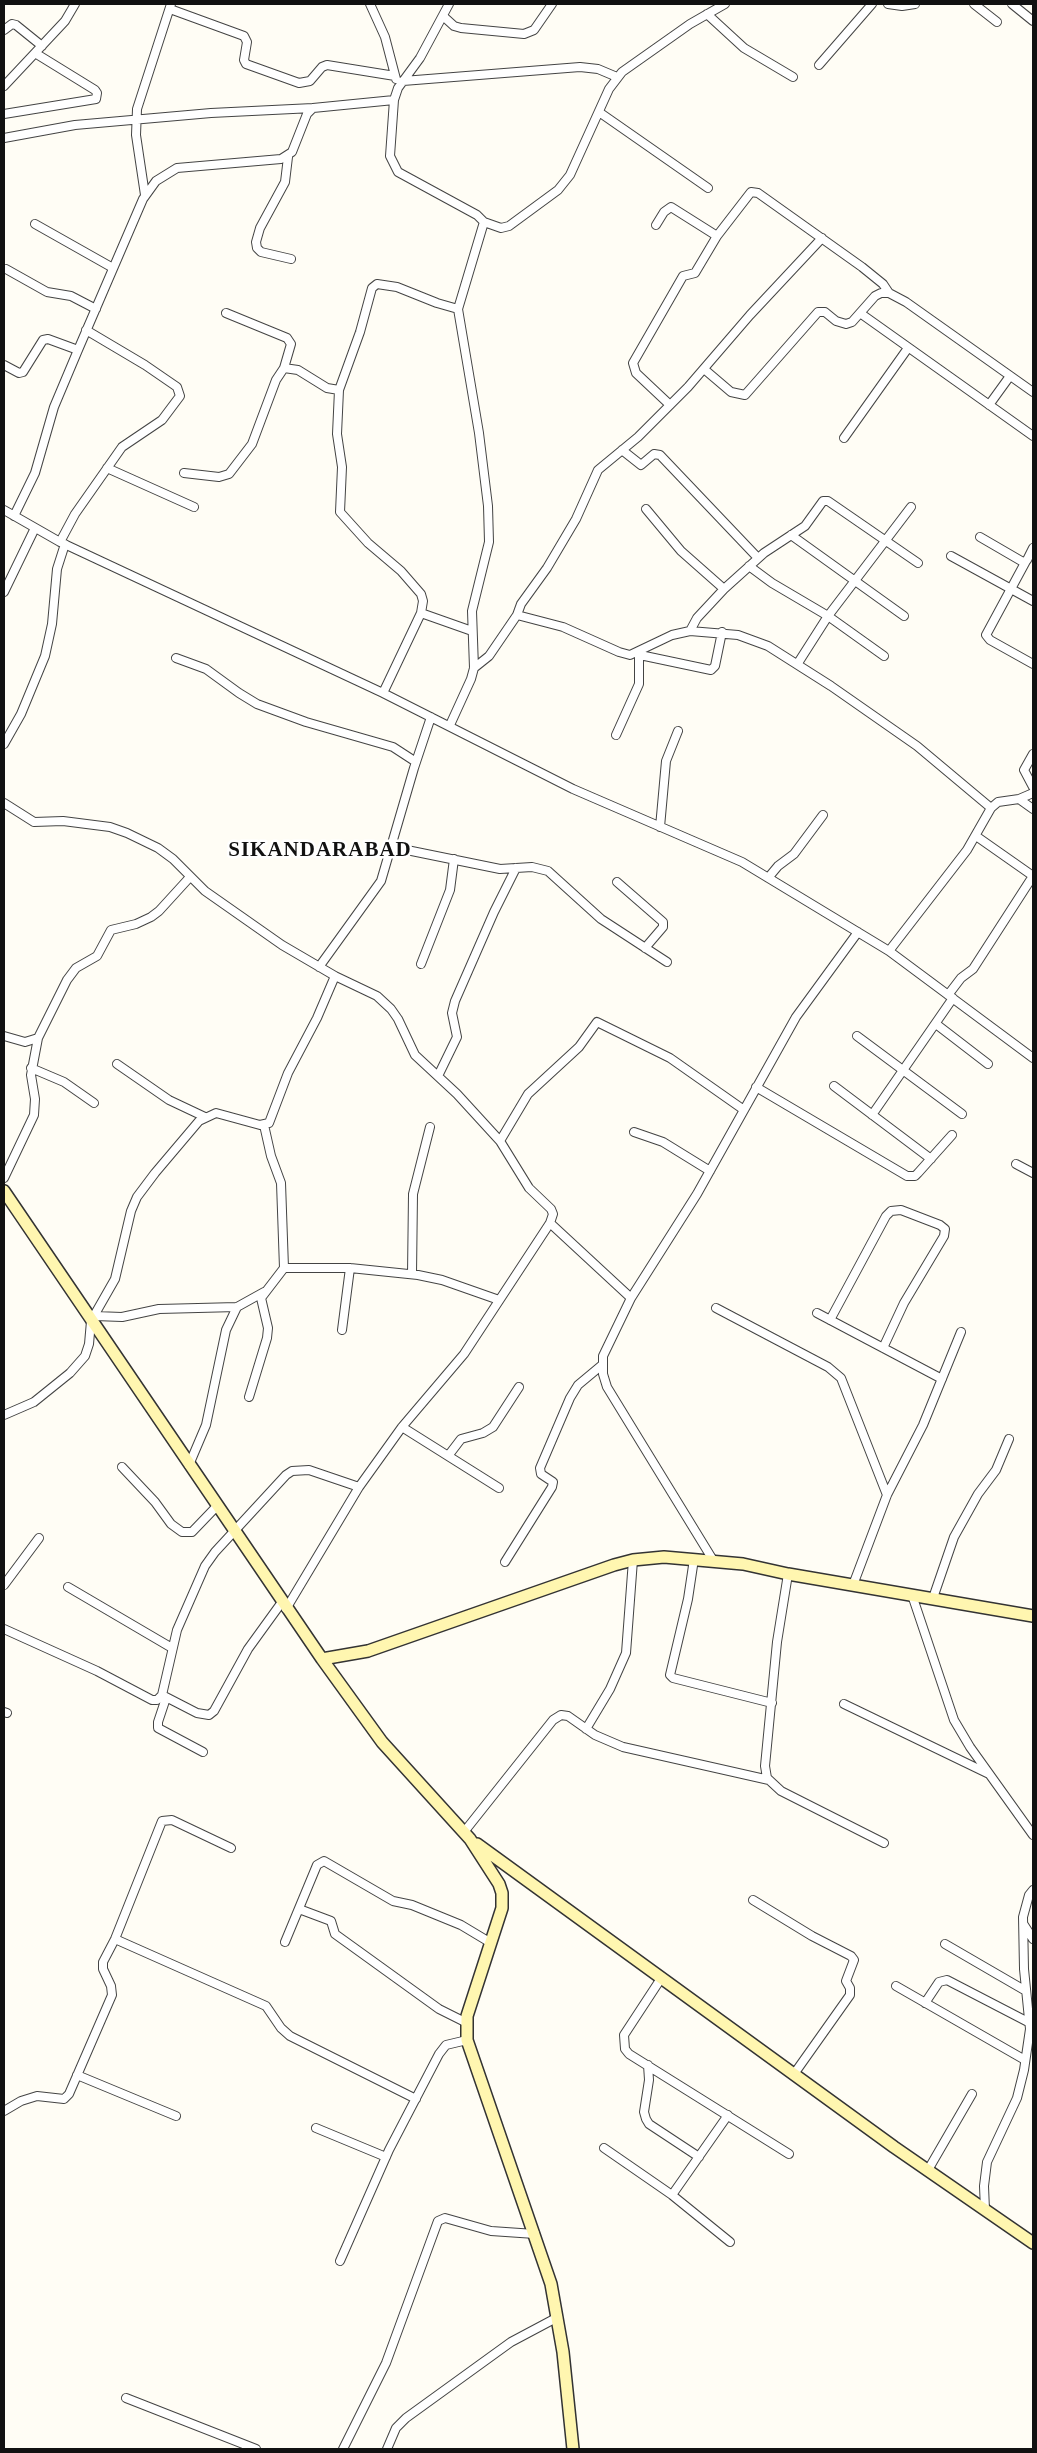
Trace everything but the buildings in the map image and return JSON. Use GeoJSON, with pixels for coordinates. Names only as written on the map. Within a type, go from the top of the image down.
{"type":"FeatureCollection","features":[{"type":"Feature","properties":{"kind":"main road"},"geometry":{"type":"LineString","coordinates":[[4,1191],[93,1318],[189,1466],[284,1606],[382,1742],[467,1835],[499,1884],[502,1893],[502,1908],[472,1996],[467,2023],[467,2040],[551,2284],[558,2317],[573,2449]]}},
{"type":"Feature","properties":{"kind":"main road"},"geometry":{"type":"LineString","coordinates":[[322,1659],[368,1651],[633,1560],[664,1557],[713,1560],[1033,1616]]}},
{"type":"Feature","properties":{"kind":"main road"},"geometry":{"type":"LineString","coordinates":[[467,1835],[794,2074],[1033,2243]]}},
{"type":"Feature","properties":{"kind":"street"},"geometry":{"type":"LineString","coordinates":[[4,86],[65,21],[75,4]]}},
{"type":"Feature","properties":{"kind":"street"},"geometry":{"type":"LineString","coordinates":[[370,4],[385,37],[398,90],[390,156],[393,165],[407,178],[477,215],[484,222],[501,228],[509,226],[558,190],[570,175],[614,81],[631,64],[725,4]]}},
{"type":"Feature","properties":{"kind":"street"},"geometry":{"type":"LineString","coordinates":[[398,90],[420,58],[450,4]]}},
{"type":"Feature","properties":{"kind":"street"},"geometry":{"type":"LineString","coordinates":[[443,16],[454,26],[461,28],[524,34],[534,30],[552,4]]}},
{"type":"Feature","properties":{"kind":"street"},"geometry":{"type":"LineString","coordinates":[[818,65],[872,4]]}},
{"type":"Feature","properties":{"kind":"street"},"geometry":{"type":"LineString","coordinates":[[888,4],[902,6],[915,4]]}},
{"type":"Feature","properties":{"kind":"street"},"geometry":{"type":"LineString","coordinates":[[974,4],[997,22]]}},
{"type":"Feature","properties":{"kind":"street"},"geometry":{"type":"LineString","coordinates":[[1012,4],[1033,21]]}},
{"type":"Feature","properties":{"kind":"street"},"geometry":{"type":"LineString","coordinates":[[145,196],[136,135],[136,120],[143,86],[171,6],[244,36],[247,42],[244,60],[246,64],[299,83],[310,81],[322,67],[327,65],[394,76]]}},
{"type":"Feature","properties":{"kind":"street"},"geometry":{"type":"LineString","coordinates":[[707,14],[744,48],[792,77]]}},
{"type":"Feature","properties":{"kind":"street"},"geometry":{"type":"LineString","coordinates":[[4,30],[12,24],[16,25],[42,46]]}},
{"type":"Feature","properties":{"kind":"street"},"geometry":{"type":"LineString","coordinates":[[4,114],[96,99],[97,93],[95,90],[35,53]]}},
{"type":"Feature","properties":{"kind":"street"},"geometry":{"type":"LineString","coordinates":[[4,138],[67,126],[211,113],[313,108],[398,90],[580,67],[598,69],[614,81]]}},
{"type":"Feature","properties":{"kind":"street"},"geometry":{"type":"LineString","coordinates":[[291,259],[261,252],[257,248],[256,242],[260,228],[285,182],[288,157],[296,145],[307,114],[313,108]]}},
{"type":"Feature","properties":{"kind":"street"},"geometry":{"type":"LineString","coordinates":[[599,112],[708,188]]}},
{"type":"Feature","properties":{"kind":"street"},"geometry":{"type":"LineString","coordinates":[[14,516],[34,472],[54,407],[86,330],[145,196],[156,181],[176,168],[288,157]]}},
{"type":"Feature","properties":{"kind":"street"},"geometry":{"type":"LineString","coordinates":[[670,405],[636,373],[633,364],[680,281],[686,274],[695,273],[717,236],[747,196],[754,191],[878,280],[889,294]]}},
{"type":"Feature","properties":{"kind":"street"},"geometry":{"type":"LineString","coordinates":[[656,224],[664,212],[671,208],[717,236]]}},
{"type":"Feature","properties":{"kind":"street"},"geometry":{"type":"LineString","coordinates":[[450,725],[468,687],[474,668],[472,631],[474,603],[483,575],[489,542],[488,506],[479,433],[458,309],[484,222]]}},
{"type":"Feature","properties":{"kind":"street"},"geometry":{"type":"LineString","coordinates":[[35,224],[113,268]]}},
{"type":"Feature","properties":{"kind":"street"},"geometry":{"type":"LineString","coordinates":[[474,668],[490,656],[517,615],[521,604],[547,568],[572,525],[598,470],[670,405],[822,238]]}},
{"type":"Feature","properties":{"kind":"street"},"geometry":{"type":"LineString","coordinates":[[6,269],[46,292],[71,296],[96,309]]}},
{"type":"Feature","properties":{"kind":"street"},"geometry":{"type":"LineString","coordinates":[[383,693],[421,613],[423,602],[418,590],[396,566],[364,540],[340,512],[342,467],[336,434],[339,390],[360,332],[372,288],[377,284],[397,287],[437,304],[458,309]]}},
{"type":"Feature","properties":{"kind":"street"},"geometry":{"type":"LineString","coordinates":[[704,369],[731,392],[745,395],[818,312],[826,312],[836,321],[846,324],[852,322],[875,296],[881,293],[889,294],[906,302],[1033,392]]}},
{"type":"Feature","properties":{"kind":"street"},"geometry":{"type":"LineString","coordinates":[[184,472],[219,477],[229,474],[252,444],[276,380],[284,368],[291,344],[287,338],[226,313]]}},
{"type":"Feature","properties":{"kind":"street"},"geometry":{"type":"LineString","coordinates":[[860,313],[1033,436]]}},
{"type":"Feature","properties":{"kind":"street"},"geometry":{"type":"LineString","coordinates":[[4,744],[21,714],[45,656],[52,624],[57,569],[63,543],[75,514],[125,444],[167,414],[178,400],[180,392],[177,387],[145,365],[86,330]]}},
{"type":"Feature","properties":{"kind":"street"},"geometry":{"type":"LineString","coordinates":[[4,365],[19,373],[23,372],[44,340],[48,339],[78,350]]}},
{"type":"Feature","properties":{"kind":"street"},"geometry":{"type":"LineString","coordinates":[[844,438],[908,348]]}},
{"type":"Feature","properties":{"kind":"street"},"geometry":{"type":"LineString","coordinates":[[284,368],[298,370],[327,388],[339,390]]}},
{"type":"Feature","properties":{"kind":"street"},"geometry":{"type":"LineString","coordinates":[[988,405],[1010,376]]}},
{"type":"Feature","properties":{"kind":"street"},"geometry":{"type":"LineString","coordinates":[[622,450],[641,464],[654,454],[660,455],[758,558]]}},
{"type":"Feature","properties":{"kind":"street"},"geometry":{"type":"LineString","coordinates":[[107,468],[194,507]]}},
{"type":"Feature","properties":{"kind":"street"},"geometry":{"type":"LineString","coordinates":[[690,630],[697,618],[724,589],[758,558],[810,521],[821,503],[825,500],[918,563]]}},
{"type":"Feature","properties":{"kind":"street"},"geometry":{"type":"LineString","coordinates":[[798,663],[828,616],[912,507]]}},
{"type":"Feature","properties":{"kind":"street"},"geometry":{"type":"LineString","coordinates":[[646,509],[681,551],[724,589]]}},
{"type":"Feature","properties":{"kind":"street"},"geometry":{"type":"LineString","coordinates":[[4,510],[63,543],[450,725],[573,789],[742,862],[889,951],[1033,1058]]}},
{"type":"Feature","properties":{"kind":"street"},"geometry":{"type":"LineString","coordinates":[[4,592],[36,528]]}},
{"type":"Feature","properties":{"kind":"street"},"geometry":{"type":"LineString","coordinates":[[791,535],[904,616]]}},
{"type":"Feature","properties":{"kind":"street"},"geometry":{"type":"LineString","coordinates":[[980,537],[1021,561],[1026,561]]}},
{"type":"Feature","properties":{"kind":"street"},"geometry":{"type":"LineString","coordinates":[[1033,548],[986,635],[990,640],[1033,664]]}},
{"type":"Feature","properties":{"kind":"street"},"geometry":{"type":"LineString","coordinates":[[951,556],[1033,601]]}},
{"type":"Feature","properties":{"kind":"street"},"geometry":{"type":"LineString","coordinates":[[749,566],[772,583],[828,616],[884,656]]}},
{"type":"Feature","properties":{"kind":"street"},"geometry":{"type":"LineString","coordinates":[[421,613],[472,631]]}},
{"type":"Feature","properties":{"kind":"street"},"geometry":{"type":"LineString","coordinates":[[517,615],[575,631],[630,655],[639,653],[672,635],[690,630],[722,632],[755,640],[798,663],[917,746],[991,808]]}},
{"type":"Feature","properties":{"kind":"street"},"geometry":{"type":"LineString","coordinates":[[639,653],[711,670],[715,666],[722,632]]}},
{"type":"Feature","properties":{"kind":"street"},"geometry":{"type":"LineString","coordinates":[[616,735],[639,684],[639,653]]}},
{"type":"Feature","properties":{"kind":"street"},"geometry":{"type":"LineString","coordinates":[[176,658],[206,669],[257,704],[306,722],[393,748],[416,762]]}},
{"type":"Feature","properties":{"kind":"street"},"geometry":{"type":"LineString","coordinates":[[319,967],[341,934],[378,888],[392,847],[416,762],[432,717]]}},
{"type":"Feature","properties":{"kind":"street"},"geometry":{"type":"LineString","coordinates":[[660,827],[666,761],[678,731]]}},
{"type":"Feature","properties":{"kind":"street"},"geometry":{"type":"LineString","coordinates":[[1033,754],[1024,770],[1033,787]]}},
{"type":"Feature","properties":{"kind":"street"},"geometry":{"type":"LineString","coordinates":[[889,951],[976,836],[991,808],[1003,800],[1019,799],[1033,793]]}},
{"type":"Feature","properties":{"kind":"street"},"geometry":{"type":"LineString","coordinates":[[1019,799],[1033,809]]}},
{"type":"Feature","properties":{"kind":"street"},"geometry":{"type":"LineString","coordinates":[[4,803],[34,822],[63,821],[110,828],[127,833],[165,853],[213,898],[282,945],[335,976],[370,992],[385,1003],[398,1019],[415,1055],[438,1076],[500,1142],[529,1188],[552,1212],[550,1223],[464,1354],[402,1427],[359,1486],[284,1606],[248,1649],[214,1711],[206,1715],[164,1697],[152,1700],[96,1671],[4,1629]]}},
{"type":"Feature","properties":{"kind":"street"},"geometry":{"type":"LineString","coordinates":[[768,878],[778,866],[794,854],[823,815]]}},
{"type":"Feature","properties":{"kind":"street"},"geometry":{"type":"LineString","coordinates":[[872,1115],[936,1024],[961,978],[973,969],[1033,876],[976,836]]}},
{"type":"Feature","properties":{"kind":"street"},"geometry":{"type":"LineString","coordinates":[[392,847],[500,869],[532,867],[548,871],[601,919],[667,962]]}},
{"type":"Feature","properties":{"kind":"street"},"geometry":{"type":"LineString","coordinates":[[421,964],[450,890],[454,859]]}},
{"type":"Feature","properties":{"kind":"street"},"geometry":{"type":"LineString","coordinates":[[438,1076],[458,1037],[452,1013],[455,1001],[494,912],[516,868]]}},
{"type":"Feature","properties":{"kind":"street"},"geometry":{"type":"LineString","coordinates":[[4,1178],[34,1115],[35,1099],[31,1068],[38,1038],[67,980],[76,968],[97,956],[112,930],[151,917],[159,911],[190,877]]}},
{"type":"Feature","properties":{"kind":"street"},"geometry":{"type":"LineString","coordinates":[[617,882],[663,922],[663,926],[645,948]]}},
{"type":"Feature","properties":{"kind":"street"},"geometry":{"type":"LineString","coordinates":[[713,1560],[607,1387],[602,1365],[607,1346],[630,1298],[710,1171],[796,1017],[858,932]]}},
{"type":"Feature","properties":{"kind":"street"},"geometry":{"type":"LineString","coordinates":[[264,1125],[270,1120],[288,1073],[317,1018],[335,976]]}},
{"type":"Feature","properties":{"kind":"street"},"geometry":{"type":"LineString","coordinates":[[500,1142],[528,1094],[579,1047],[596,1022],[670,1058],[744,1110]]}},
{"type":"Feature","properties":{"kind":"street"},"geometry":{"type":"LineString","coordinates":[[936,1024],[988,1064]]}},
{"type":"Feature","properties":{"kind":"street"},"geometry":{"type":"LineString","coordinates":[[4,1036],[25,1042],[38,1038]]}},
{"type":"Feature","properties":{"kind":"street"},"geometry":{"type":"LineString","coordinates":[[858,1036],[962,1114]]}},
{"type":"Feature","properties":{"kind":"street"},"geometry":{"type":"LineString","coordinates":[[117,1064],[169,1100],[205,1117],[221,1114],[264,1125]]}},
{"type":"Feature","properties":{"kind":"street"},"geometry":{"type":"LineString","coordinates":[[31,1068],[64,1082],[94,1103]]}},
{"type":"Feature","properties":{"kind":"street"},"geometry":{"type":"LineString","coordinates":[[834,1086],[931,1159]]}},
{"type":"Feature","properties":{"kind":"street"},"geometry":{"type":"LineString","coordinates":[[756,1087],[907,1176],[914,1176],[952,1135]]}},
{"type":"Feature","properties":{"kind":"street"},"geometry":{"type":"LineString","coordinates":[[4,1414],[34,1402],[70,1373],[87,1353],[93,1318],[115,1279],[131,1211],[138,1197],[155,1173],[205,1117]]}},
{"type":"Feature","properties":{"kind":"street"},"geometry":{"type":"LineString","coordinates":[[249,1397],[267,1338],[268,1328],[261,1298],[284,1268],[281,1182],[268,1146],[264,1125]]}},
{"type":"Feature","properties":{"kind":"street"},"geometry":{"type":"LineString","coordinates":[[412,1274],[413,1194],[430,1127]]}},
{"type":"Feature","properties":{"kind":"street"},"geometry":{"type":"LineString","coordinates":[[634,1132],[649,1139],[663,1142],[710,1171]]}},
{"type":"Feature","properties":{"kind":"street"},"geometry":{"type":"LineString","coordinates":[[1016,1164],[1033,1173]]}},
{"type":"Feature","properties":{"kind":"street"},"geometry":{"type":"LineString","coordinates":[[830,1320],[886,1216],[892,1211],[901,1210],[940,1225],[945,1229],[944,1236],[904,1303],[883,1348]]}},
{"type":"Feature","properties":{"kind":"street"},"geometry":{"type":"LineString","coordinates":[[550,1223],[630,1298]]}},
{"type":"Feature","properties":{"kind":"street"},"geometry":{"type":"LineString","coordinates":[[284,1268],[350,1268],[412,1274],[442,1280],[499,1300]]}},
{"type":"Feature","properties":{"kind":"street"},"geometry":{"type":"LineString","coordinates":[[342,1330],[350,1268]]}},
{"type":"Feature","properties":{"kind":"street"},"geometry":{"type":"LineString","coordinates":[[93,1318],[122,1318],[159,1310],[237,1307],[264,1292]]}},
{"type":"Feature","properties":{"kind":"street"},"geometry":{"type":"LineString","coordinates":[[189,1466],[206,1425],[226,1330],[237,1307]]}},
{"type":"Feature","properties":{"kind":"street"},"geometry":{"type":"LineString","coordinates":[[716,1308],[828,1367],[841,1378],[887,1496]]}},
{"type":"Feature","properties":{"kind":"street"},"geometry":{"type":"LineString","coordinates":[[818,1313],[942,1379]]}},
{"type":"Feature","properties":{"kind":"street"},"geometry":{"type":"LineString","coordinates":[[853,1585],[887,1496],[924,1425],[961,1332]]}},
{"type":"Feature","properties":{"kind":"street"},"geometry":{"type":"LineString","coordinates":[[505,1562],[552,1487],[553,1482],[541,1474],[540,1468],[570,1398],[578,1385],[602,1365]]}},
{"type":"Feature","properties":{"kind":"street"},"geometry":{"type":"LineString","coordinates":[[448,1456],[462,1439],[483,1433],[492,1427],[519,1387]]}},
{"type":"Feature","properties":{"kind":"street"},"geometry":{"type":"LineString","coordinates":[[402,1427],[499,1488]]}},
{"type":"Feature","properties":{"kind":"street"},"geometry":{"type":"LineString","coordinates":[[933,1598],[954,1536],[978,1494],[996,1470],[1009,1439]]}},
{"type":"Feature","properties":{"kind":"street"},"geometry":{"type":"LineString","coordinates":[[122,1467],[155,1502],[171,1524],[182,1532],[192,1532],[217,1506]]}},
{"type":"Feature","properties":{"kind":"street"},"geometry":{"type":"LineString","coordinates":[[204,1752],[158,1728],[172,1648],[185,1609],[202,1572],[215,1552],[292,1471],[309,1470],[359,1486]]}},
{"type":"Feature","properties":{"kind":"street"},"geometry":{"type":"LineString","coordinates":[[4,1585],[39,1538]]}},
{"type":"Feature","properties":{"kind":"street"},"geometry":{"type":"LineString","coordinates":[[694,1559],[688,1599],[670,1675],[673,1678],[772,1702]]}},
{"type":"Feature","properties":{"kind":"street"},"geometry":{"type":"LineString","coordinates":[[586,1729],[610,1689],[626,1654],[633,1560]]}},
{"type":"Feature","properties":{"kind":"street"},"geometry":{"type":"LineString","coordinates":[[769,1780],[765,1766],[777,1642],[788,1574]]}},
{"type":"Feature","properties":{"kind":"street"},"geometry":{"type":"LineString","coordinates":[[68,1587],[172,1648]]}},
{"type":"Feature","properties":{"kind":"street"},"geometry":{"type":"LineString","coordinates":[[912,1595],[954,1720],[1033,1835]]}},
{"type":"Feature","properties":{"kind":"street"},"geometry":{"type":"LineString","coordinates":[[844,1704],[991,1775]]}},
{"type":"Feature","properties":{"kind":"street"},"geometry":{"type":"LineString","coordinates":[[467,1835],[487,1800],[556,1716],[568,1716],[586,1729],[623,1747],[769,1780],[781,1791],[884,1843]]}},
{"type":"Feature","properties":{"kind":"street"},"geometry":{"type":"LineString","coordinates":[[4,2110],[21,2101],[37,2096],[64,2098],[69,2094],[112,1995],[113,1991],[102,1966],[115,1940],[162,1821],[172,1820],[232,1848]]}},
{"type":"Feature","properties":{"kind":"street"},"geometry":{"type":"LineString","coordinates":[[285,1942],[317,1865],[324,1861],[393,1902],[412,1905],[493,1938]]}},
{"type":"Feature","properties":{"kind":"street"},"geometry":{"type":"LineString","coordinates":[[986,2210],[984,2186],[988,2162],[1017,2098],[1025,2060],[1030,2023],[1026,1991],[1023,1923],[1025,1907],[1033,1890]]}},
{"type":"Feature","properties":{"kind":"street"},"geometry":{"type":"LineString","coordinates":[[753,1900],[854,1960],[846,1981],[850,1988],[850,1995],[794,2074]]}},
{"type":"Feature","properties":{"kind":"street"},"geometry":{"type":"LineString","coordinates":[[299,1909],[330,1920],[335,1934],[430,2003],[467,2023]]}},
{"type":"Feature","properties":{"kind":"street"},"geometry":{"type":"LineString","coordinates":[[1023,1923],[1033,1939]]}},
{"type":"Feature","properties":{"kind":"street"},"geometry":{"type":"LineString","coordinates":[[115,1940],[266,2006],[281,2028],[290,2036],[416,2099]]}},
{"type":"Feature","properties":{"kind":"street"},"geometry":{"type":"LineString","coordinates":[[945,1944],[1026,1991]]}},
{"type":"Feature","properties":{"kind":"street"},"geometry":{"type":"LineString","coordinates":[[662,1977],[623,2040],[623,2045],[629,2054],[789,2154]]}},
{"type":"Feature","properties":{"kind":"street"},"geometry":{"type":"LineString","coordinates":[[925,2003],[939,1982],[947,1980],[1030,2023]]}},
{"type":"Feature","properties":{"kind":"street"},"geometry":{"type":"LineString","coordinates":[[896,1986],[1025,2060]]}},
{"type":"Feature","properties":{"kind":"street"},"geometry":{"type":"LineString","coordinates":[[340,2261],[386,2157],[442,2048],[446,2045],[467,2040]]}},
{"type":"Feature","properties":{"kind":"street"},"geometry":{"type":"LineString","coordinates":[[648,2065],[649,2080],[644,2112],[646,2120],[699,2157]]}},
{"type":"Feature","properties":{"kind":"street"},"geometry":{"type":"LineString","coordinates":[[77,2075],[176,2116]]}},
{"type":"Feature","properties":{"kind":"street"},"geometry":{"type":"LineString","coordinates":[[928,2170],[972,2094]]}},
{"type":"Feature","properties":{"kind":"street"},"geometry":{"type":"LineString","coordinates":[[672,2195],[728,2115]]}},
{"type":"Feature","properties":{"kind":"street"},"geometry":{"type":"LineString","coordinates":[[316,2128],[386,2157]]}},
{"type":"Feature","properties":{"kind":"street"},"geometry":{"type":"LineString","coordinates":[[604,2148],[672,2195],[730,2242]]}},
{"type":"Feature","properties":{"kind":"street"},"geometry":{"type":"LineString","coordinates":[[343,2449],[386,2363],[438,2221],[445,2218],[498,2233],[535,2234]]}},
{"type":"Feature","properties":{"kind":"street"},"geometry":{"type":"LineString","coordinates":[[387,2449],[396,2428],[406,2418],[511,2342],[558,2317]]}},
{"type":"Feature","properties":{"kind":"street"},"geometry":{"type":"LineString","coordinates":[[126,2398],[256,2449]]}},
{"type":"Feature","properties":{"kind":"district","name":"SIKANDARABAD"},"geometry":{"type":"Point","coordinates":[320,851]}}]}
